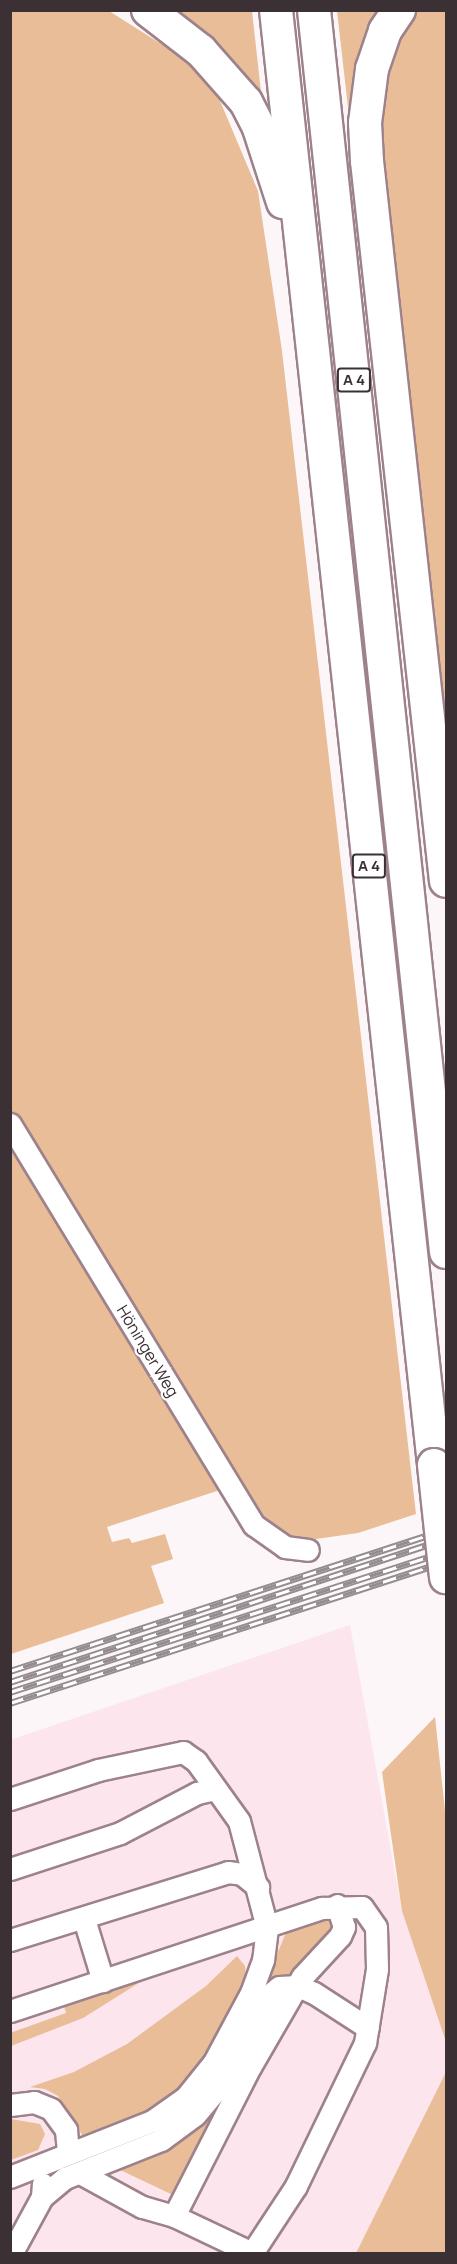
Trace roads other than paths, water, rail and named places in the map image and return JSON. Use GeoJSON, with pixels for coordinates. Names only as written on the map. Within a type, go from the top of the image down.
{"type":"FeatureCollection","features":[{"type":"Feature","properties":{"kind":"highway"},"geometry":{"type":"LineString","coordinates":[[148,10],[201,51],[246,102],[259,128],[303,267]]}},
{"type":"Feature","properties":{"kind":"highway","name":"A 4"},"geometry":{"type":"LineString","coordinates":[[276,10],[447,1577]]}},
{"type":"Feature","properties":{"kind":"highway","name":"A 4"},"geometry":{"type":"LineString","coordinates":[[314,10],[447,1252]]}},
{"type":"Feature","properties":{"kind":"highway"},"geometry":{"type":"LineString","coordinates":[[399,10],[386,30],[372,69],[365,123],[367,161],[447,880]]}},
{"type":"Feature","properties":{"kind":"highway"},"geometry":{"type":"LineString","coordinates":[[378,600],[447,903]]}},
{"type":"Feature","properties":{"kind":"street","name":"Höninger Weg"},"geometry":{"type":"LineString","coordinates":[[10,1124],[254,1525],[285,1547],[308,1550]]}},
{"type":"Feature","properties":{"kind":"street"},"geometry":{"type":"LineString","coordinates":[[10,1798],[98,1770],[183,1752],[196,1761],[239,1821],[267,1928],[260,1973],[206,2103],[178,2129],[144,2149],[65,2178],[42,2197],[11,2253]]}},
{"type":"Feature","properties":{"kind":"street"},"geometry":{"type":"LineString","coordinates":[[10,1869],[120,1833],[197,1793],[216,1789]]}},
{"type":"Feature","properties":{"kind":"street"},"geometry":{"type":"LineString","coordinates":[[10,1940],[84,1919],[228,1872],[242,1874],[258,1887]]}},
{"type":"Feature","properties":{"kind":"street"},"geometry":{"type":"LineString","coordinates":[[174,2216],[250,2067],[298,1986],[340,1936],[344,1927],[337,1905]]}},
{"type":"Feature","properties":{"kind":"street"},"geometry":{"type":"LineString","coordinates":[[10,2011],[337,1905],[362,1907],[376,1927],[377,1969],[368,2028],[359,2057],[296,2186],[252,2253],[215,2246],[174,2216],[142,2207],[68,2153],[66,2130],[51,2109],[34,2102],[10,2105]]}},
{"type":"Feature","properties":{"kind":"street"},"geometry":{"type":"LineString","coordinates":[[84,1919],[103,1981]]}},
{"type":"Feature","properties":{"kind":"street"},"geometry":{"type":"LineString","coordinates":[[10,2177],[164,2115],[220,2066],[268,1996],[279,1987],[298,1986],[368,2028]]}},
{"type":"Feature","properties":{"kind":"street"},"geometry":{"type":"LineString","coordinates":[[40,2165],[42,2197]]}},
{"type":"Feature","properties":{"kind":"railway"},"geometry":{"type":"LineString","coordinates":[[10,1671],[446,1529]]}},
{"type":"Feature","properties":{"kind":"railway"},"geometry":{"type":"LineString","coordinates":[[10,1682],[446,1539]]}},
{"type":"Feature","properties":{"kind":"railway"},"geometry":{"type":"LineString","coordinates":[[10,1692],[446,1551]]}},
{"type":"Feature","properties":{"kind":"railway"},"geometry":{"type":"LineString","coordinates":[[10,1703],[446,1561]]}}]}
